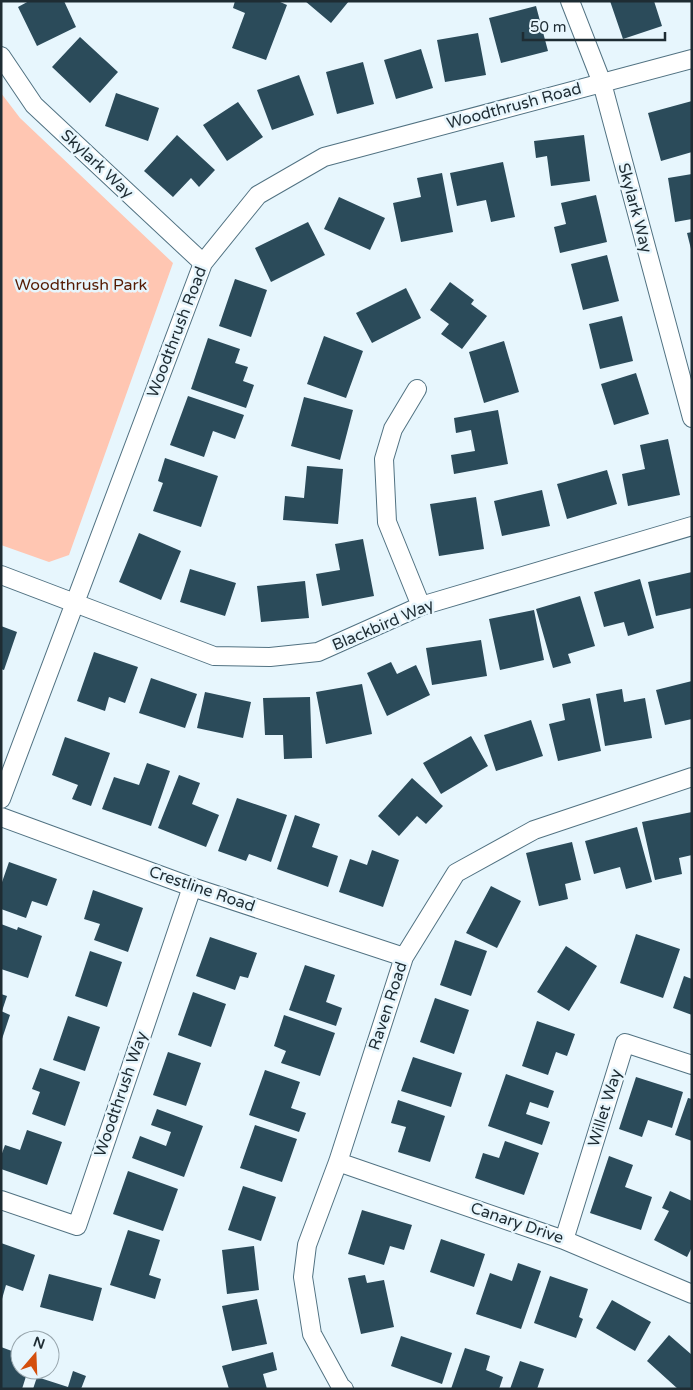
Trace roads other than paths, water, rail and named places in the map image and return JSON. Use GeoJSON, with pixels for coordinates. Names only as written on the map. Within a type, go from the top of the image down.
{"type":"FeatureCollection","features":[{"type":"Feature","properties":{"kind":"street","name":"Skylark Way"},"geometry":{"type":"LineString","coordinates":[[570,1],[602,83],[692,418]]}},
{"type":"Feature","properties":{"kind":"street","name":"Skylark Way"},"geometry":{"type":"LineString","coordinates":[[1,56],[34,105],[202,263]]}},
{"type":"Feature","properties":{"kind":"street","name":"Woodthrush Road"},"geometry":{"type":"LineString","coordinates":[[1,799],[202,263],[258,195],[324,157],[692,59]]}},
{"type":"Feature","properties":{"kind":"street"},"geometry":{"type":"LineString","coordinates":[[417,389],[393,429],[384,459],[387,522],[421,606]]}},
{"type":"Feature","properties":{"kind":"street","name":"Blackbird Way"},"geometry":{"type":"LineString","coordinates":[[1,575],[214,656],[270,657],[318,652],[421,606],[692,526]]}},
{"type":"Feature","properties":{"kind":"street","name":"Raven Road"},"geometry":{"type":"LineString","coordinates":[[341,1388],[312,1334],[303,1277],[308,1245],[338,1162],[404,957],[456,873],[534,830],[692,777]]}},
{"type":"Feature","properties":{"kind":"street","name":"Crestline Road"},"geometry":{"type":"LineString","coordinates":[[1,817],[192,887],[404,957]]}},
{"type":"Feature","properties":{"kind":"street","name":"Woodthrush Way"},"geometry":{"type":"LineString","coordinates":[[1,1200],[76,1226],[192,887]]}},
{"type":"Feature","properties":{"kind":"street","name":"Willet Way"},"geometry":{"type":"LineString","coordinates":[[564,1240],[625,1042],[692,1064]]}},
{"type":"Feature","properties":{"kind":"street","name":"Canary Drive"},"geometry":{"type":"LineString","coordinates":[[338,1162],[564,1240],[692,1294]]}},
{"type":"Feature","properties":{"kind":"park label","name":"Woodthrush Park"},"geometry":{"type":"Point","coordinates":[81,285]}}]}
